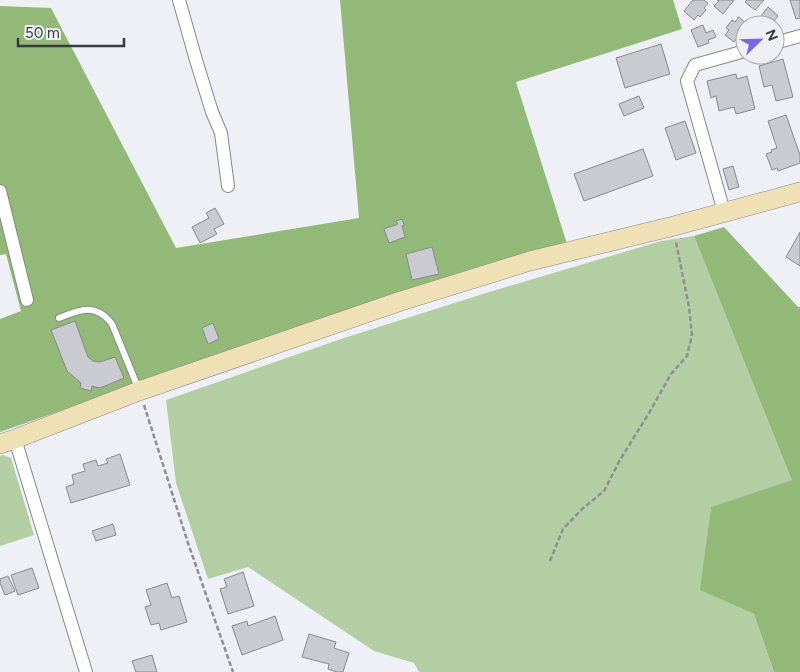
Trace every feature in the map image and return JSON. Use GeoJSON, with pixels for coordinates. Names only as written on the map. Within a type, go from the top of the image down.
{"type":"FeatureCollection","features":[{"type":"Feature","properties":{"kind":"street"},"geometry":{"type":"LineString","coordinates":[[179,0],[198,68],[221,133],[228,186]]}},
{"type":"Feature","properties":{"kind":"street"},"geometry":{"type":"LineString","coordinates":[[785,40],[800,36]]}},
{"type":"Feature","properties":{"kind":"street"},"geometry":{"type":"LineString","coordinates":[[724,212],[687,81],[695,65],[735,54]]}},
{"type":"Feature","properties":{"kind":"street"},"geometry":{"type":"LineString","coordinates":[[0,192],[27,300]]}},
{"type":"Feature","properties":{"kind":"street"},"geometry":{"type":"LineString","coordinates":[[86,672],[8,442],[140,391],[401,301],[530,261],[674,226],[800,192]]}},
{"type":"Feature","properties":{"kind":"lane"},"geometry":{"type":"LineString","coordinates":[[59,318],[85,309],[101,313],[107,318],[112,324],[140,391]]}},
{"type":"Feature","properties":{"kind":"path"},"geometry":{"type":"LineString","coordinates":[[550,561],[564,529],[582,509],[604,491],[620,460],[671,374],[687,356],[692,335],[689,307],[677,252],[674,226]]}},
{"type":"Feature","properties":{"kind":"path"},"geometry":{"type":"LineString","coordinates":[[140,391],[188,543],[233,672]]}},
{"type":"Feature","properties":{"kind":"green space"},"geometry":{"type":"Polygon","coordinates":[[[340,0],[673,0],[682,29],[516,82],[567,244],[137,384],[0,432],[0,319],[21,311],[6,254],[0,255],[0,6],[51,8],[176,248],[359,218],[340,0]]]}},
{"type":"Feature","properties":{"kind":"green space"},"geometry":{"type":"Polygon","coordinates":[[[724,227],[800,307],[800,672],[774,672],[754,614],[700,590],[711,507],[792,480],[694,236],[724,227]]]}},
{"type":"Feature","properties":{"kind":"green space"},"geometry":{"type":"Polygon","coordinates":[[[694,236],[793,480],[711,507],[701,590],[754,614],[774,672],[419,672],[414,663],[374,651],[248,567],[208,579],[176,483],[166,400],[344,338],[486,293],[661,241],[694,236]]]}},
{"type":"Feature","properties":{"kind":"green space"},"geometry":{"type":"Polygon","coordinates":[[[3,455],[11,458],[34,535],[0,546],[0,456],[3,455]]]}},
{"type":"Feature","properties":{"kind":"building"},"geometry":{"type":"Polygon","coordinates":[[[693,0],[704,0],[708,3],[704,8],[706,10],[700,17],[698,15],[694,20],[684,11],[693,0]]]}},
{"type":"Feature","properties":{"kind":"building"},"geometry":{"type":"Polygon","coordinates":[[[717,0],[734,0],[723,14],[714,6],[719,1],[717,0]]]}},
{"type":"Feature","properties":{"kind":"building"},"geometry":{"type":"Polygon","coordinates":[[[747,0],[764,0],[755,10],[745,2],[747,0]]]}},
{"type":"Feature","properties":{"kind":"building"},"geometry":{"type":"Polygon","coordinates":[[[790,0],[800,0],[800,18],[796,19],[790,0]]]}},
{"type":"Feature","properties":{"kind":"building"},"geometry":{"type":"Polygon","coordinates":[[[768,7],[777,15],[762,15],[768,7]]]}},
{"type":"Feature","properties":{"kind":"building"},"geometry":{"type":"Polygon","coordinates":[[[732,20],[735,22],[734,42],[725,35],[729,30],[726,28],[732,20]]]}},
{"type":"Feature","properties":{"kind":"building"},"geometry":{"type":"Polygon","coordinates":[[[703,25],[706,33],[713,30],[716,37],[708,40],[709,43],[698,47],[691,30],[703,25]]]}},
{"type":"Feature","properties":{"kind":"building"},"geometry":{"type":"Polygon","coordinates":[[[661,44],[670,74],[625,88],[616,58],[661,44]]]}},
{"type":"Feature","properties":{"kind":"building"},"geometry":{"type":"Polygon","coordinates":[[[785,65],[793,97],[776,101],[772,85],[764,87],[759,66],[785,65]]]}},
{"type":"Feature","properties":{"kind":"building"},"geometry":{"type":"Polygon","coordinates":[[[736,74],[737,79],[747,76],[755,109],[736,114],[734,107],[719,111],[716,96],[711,98],[707,81],[736,74]]]}},
{"type":"Feature","properties":{"kind":"building"},"geometry":{"type":"Polygon","coordinates":[[[639,96],[644,108],[624,116],[619,104],[639,96]]]}},
{"type":"Feature","properties":{"kind":"building"},"geometry":{"type":"Polygon","coordinates":[[[786,115],[800,155],[800,163],[778,171],[777,168],[772,170],[766,154],[777,148],[768,121],[786,115]]]}},
{"type":"Feature","properties":{"kind":"building"},"geometry":{"type":"Polygon","coordinates":[[[685,121],[696,153],[676,160],[665,128],[685,121]]]}},
{"type":"Feature","properties":{"kind":"building"},"geometry":{"type":"Polygon","coordinates":[[[643,149],[653,176],[584,201],[574,174],[643,149]]]}},
{"type":"Feature","properties":{"kind":"building"},"geometry":{"type":"Polygon","coordinates":[[[733,166],[739,187],[729,190],[723,169],[733,166]]]}},
{"type":"Feature","properties":{"kind":"building"},"geometry":{"type":"Polygon","coordinates":[[[215,208],[224,224],[214,229],[217,234],[200,243],[192,227],[209,218],[206,213],[215,208]]]}},
{"type":"Feature","properties":{"kind":"building"},"geometry":{"type":"Polygon","coordinates":[[[402,219],[405,237],[389,243],[384,229],[398,224],[396,221],[402,219]]]}},
{"type":"Feature","properties":{"kind":"building"},"geometry":{"type":"Polygon","coordinates":[[[800,232],[800,266],[786,257],[800,232]]]}},
{"type":"Feature","properties":{"kind":"building"},"geometry":{"type":"Polygon","coordinates":[[[432,247],[439,274],[412,280],[406,254],[432,247]]]}},
{"type":"Feature","properties":{"kind":"building"},"geometry":{"type":"Polygon","coordinates":[[[75,321],[88,357],[93,361],[100,362],[115,357],[124,378],[100,388],[92,386],[91,391],[80,388],[81,383],[67,371],[51,330],[75,321]]]}},
{"type":"Feature","properties":{"kind":"building"},"geometry":{"type":"Polygon","coordinates":[[[213,323],[219,339],[208,344],[202,328],[213,323]]]}},
{"type":"Feature","properties":{"kind":"building"},"geometry":{"type":"Polygon","coordinates":[[[120,454],[130,485],[71,503],[66,487],[74,484],[72,475],[85,471],[83,464],[96,460],[98,466],[108,463],[106,459],[120,454]]]}},
{"type":"Feature","properties":{"kind":"building"},"geometry":{"type":"Polygon","coordinates":[[[113,524],[116,535],[96,541],[92,531],[113,524]]]}},
{"type":"Feature","properties":{"kind":"building"},"geometry":{"type":"Polygon","coordinates":[[[32,568],[39,588],[18,595],[11,575],[32,568]]]}},
{"type":"Feature","properties":{"kind":"building"},"geometry":{"type":"Polygon","coordinates":[[[243,572],[254,606],[228,614],[220,589],[227,587],[224,579],[243,572]]]}},
{"type":"Feature","properties":{"kind":"building"},"geometry":{"type":"Polygon","coordinates":[[[8,576],[15,591],[5,595],[0,579],[8,576]]]}},
{"type":"Feature","properties":{"kind":"building"},"geometry":{"type":"Polygon","coordinates":[[[167,583],[172,598],[179,596],[187,622],[161,630],[159,623],[151,625],[145,607],[151,605],[146,590],[167,583]]]}},
{"type":"Feature","properties":{"kind":"building"},"geometry":{"type":"Polygon","coordinates":[[[275,616],[283,640],[242,655],[232,626],[247,621],[248,626],[275,616]]]}},
{"type":"Feature","properties":{"kind":"building"},"geometry":{"type":"Polygon","coordinates":[[[309,634],[336,642],[334,648],[349,653],[343,672],[328,669],[329,664],[302,657],[309,634]]]}},
{"type":"Feature","properties":{"kind":"building"},"geometry":{"type":"Polygon","coordinates":[[[152,655],[157,672],[136,672],[132,661],[152,655]]]}}]}
